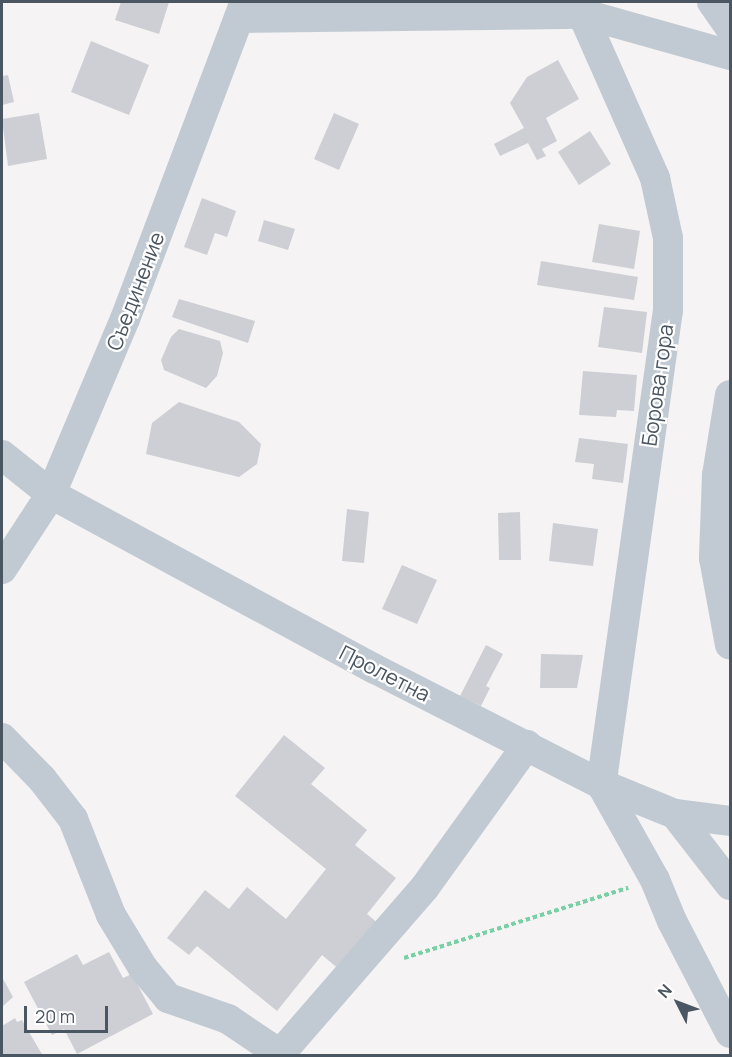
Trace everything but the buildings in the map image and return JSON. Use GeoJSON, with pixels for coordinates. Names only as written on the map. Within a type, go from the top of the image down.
{"type":"FeatureCollection","features":[{"type":"Feature","properties":{"kind":"street"},"geometry":{"type":"LineString","coordinates":[[712,2],[730,28]]}},
{"type":"Feature","properties":{"kind":"street"},"geometry":{"type":"LineString","coordinates":[[242,10],[580,8],[730,55]]}},
{"type":"Feature","properties":{"kind":"street","name":"Борова гора"},"geometry":{"type":"LineString","coordinates":[[580,8],[655,178],[668,238],[668,310],[602,784]]}},
{"type":"Feature","properties":{"kind":"street","name":"Съединение"},"geometry":{"type":"LineString","coordinates":[[2,569],[51,494],[125,319],[242,10]]}},
{"type":"Feature","properties":{"kind":"street"},"geometry":{"type":"LineString","coordinates":[[730,395],[717,475],[714,558],[730,645]]}},
{"type":"Feature","properties":{"kind":"street","name":"Пролетна"},"geometry":{"type":"LineString","coordinates":[[2,455],[51,494],[375,669],[602,784],[675,814],[730,821]]}},
{"type":"Feature","properties":{"kind":"street"},"geometry":{"type":"LineString","coordinates":[[2,738],[42,778],[73,819],[111,915],[143,968],[168,998],[228,1019],[280,1054],[425,887],[527,745]]}},
{"type":"Feature","properties":{"kind":"street"},"geometry":{"type":"LineString","coordinates":[[602,784],[655,880],[672,921],[730,1033]]}},
{"type":"Feature","properties":{"kind":"street"},"geometry":{"type":"LineString","coordinates":[[675,814],[730,885]]}},
{"type":"Feature","properties":{"kind":"path"},"geometry":{"type":"LineString","coordinates":[[393,962],[655,880]]}}]}
